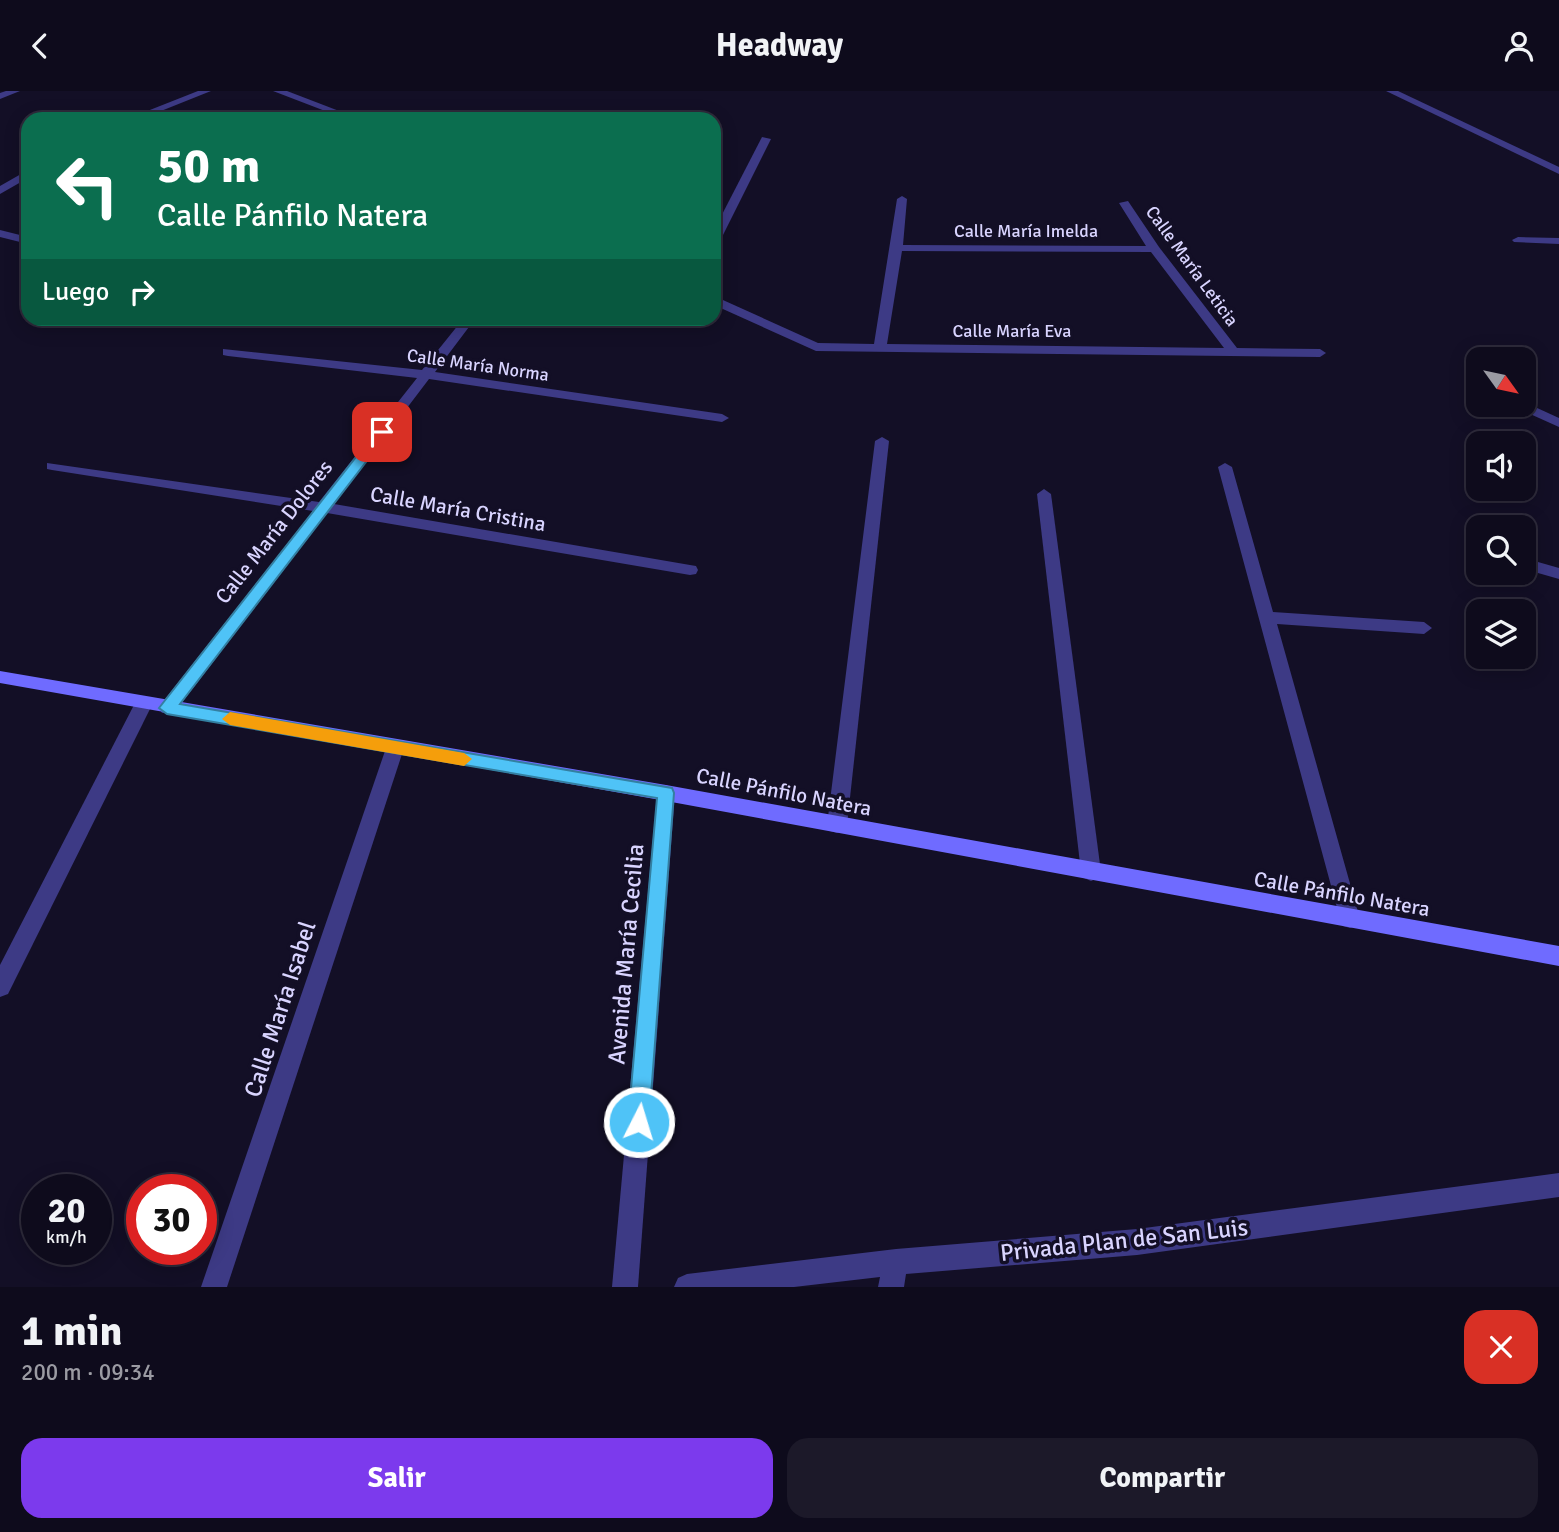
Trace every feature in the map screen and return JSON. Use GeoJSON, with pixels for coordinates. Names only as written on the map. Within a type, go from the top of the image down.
{"type":"FeatureCollection","features":[{"type":"Feature","properties":{"kind":"main road","name":"Calle Pánfilo Natera"},"geometry":{"type":"LineString","coordinates":[[0,677],[395,748],[666,793],[1559,956]]}},
{"type":"Feature","properties":{"kind":"street"},"geometry":{"type":"LineString","coordinates":[[0,96],[15,91]]}},
{"type":"Feature","properties":{"kind":"street"},"geometry":{"type":"LineString","coordinates":[[150,112],[206,91]]}},
{"type":"Feature","properties":{"kind":"street"},"geometry":{"type":"LineString","coordinates":[[278,91],[336,112]]}},
{"type":"Feature","properties":{"kind":"street"},"geometry":{"type":"LineString","coordinates":[[1396,92],[1559,171]]}},
{"type":"Feature","properties":{"kind":"street"},"geometry":{"type":"LineString","coordinates":[[721,227],[766,139]]}},
{"type":"Feature","properties":{"kind":"street"},"geometry":{"type":"LineString","coordinates":[[0,191],[21,178]]}},
{"type":"Feature","properties":{"kind":"street"},"geometry":{"type":"LineString","coordinates":[[880,348],[897,248],[902,199]]}},
{"type":"Feature","properties":{"kind":"street","name":"Calle María Leticia"},"geometry":{"type":"LineString","coordinates":[[1124,202],[1154,249],[1233,351]]}},
{"type":"Feature","properties":{"kind":"street"},"geometry":{"type":"LineString","coordinates":[[0,233],[21,239]]}},
{"type":"Feature","properties":{"kind":"street"},"geometry":{"type":"LineString","coordinates":[[1518,240],[1559,241]]}},
{"type":"Feature","properties":{"kind":"street","name":"Calle María Imelda"},"geometry":{"type":"LineString","coordinates":[[897,248],[1154,249]]}},
{"type":"Feature","properties":{"kind":"street","name":"Calle María Eva"},"geometry":{"type":"LineString","coordinates":[[721,303],[816,347],[1320,353]]}},
{"type":"Feature","properties":{"kind":"street","name":"Calle María Dolores"},"geometry":{"type":"LineString","coordinates":[[167,708],[464,326]]}},
{"type":"Feature","properties":{"kind":"street","name":"Calle María Norma"},"geometry":{"type":"LineString","coordinates":[[228,352],[428,375],[722,418]]}},
{"type":"Feature","properties":{"kind":"street"},"geometry":{"type":"LineString","coordinates":[[1536,412],[1559,423]]}},
{"type":"Feature","properties":{"kind":"street"},"geometry":{"type":"LineString","coordinates":[[837,825],[882,441]]}},
{"type":"Feature","properties":{"kind":"street","name":"Calle María Cristina"},"geometry":{"type":"LineString","coordinates":[[52,466],[321,507],[690,570]]}},
{"type":"Feature","properties":{"kind":"street"},"geometry":{"type":"LineString","coordinates":[[1225,467],[1350,919]]}},
{"type":"Feature","properties":{"kind":"street"},"geometry":{"type":"LineString","coordinates":[[1044,494],[1091,872]]}},
{"type":"Feature","properties":{"kind":"street"},"geometry":{"type":"LineString","coordinates":[[1536,566],[1559,573]]}},
{"type":"Feature","properties":{"kind":"street"},"geometry":{"type":"LineString","coordinates":[[1268,618],[1424,628]]}},
{"type":"Feature","properties":{"kind":"street"},"geometry":{"type":"LineString","coordinates":[[0,987],[144,703]]}},
{"type":"Feature","properties":{"kind":"street","name":"Calle María Isabel"},"geometry":{"type":"LineString","coordinates":[[214,1287],[395,748]]}},
{"type":"Feature","properties":{"kind":"street","name":"Avenida María Cecilia"},"geometry":{"type":"LineString","coordinates":[[625,1287],[666,793]]}},
{"type":"Feature","properties":{"kind":"street","name":"Privada Plan de San Luis"},"geometry":{"type":"LineString","coordinates":[[687,1287],[894,1275],[1559,1185]]}},
{"type":"Feature","properties":{"kind":"slow traffic"},"geometry":{"type":"LineString","coordinates":[[230,719],[464,759]]}},
{"type":"Feature","properties":{"kind":"route"},"geometry":{"type":"LineString","coordinates":[[382,432],[167,708],[666,793],[639,1122]]}}]}
